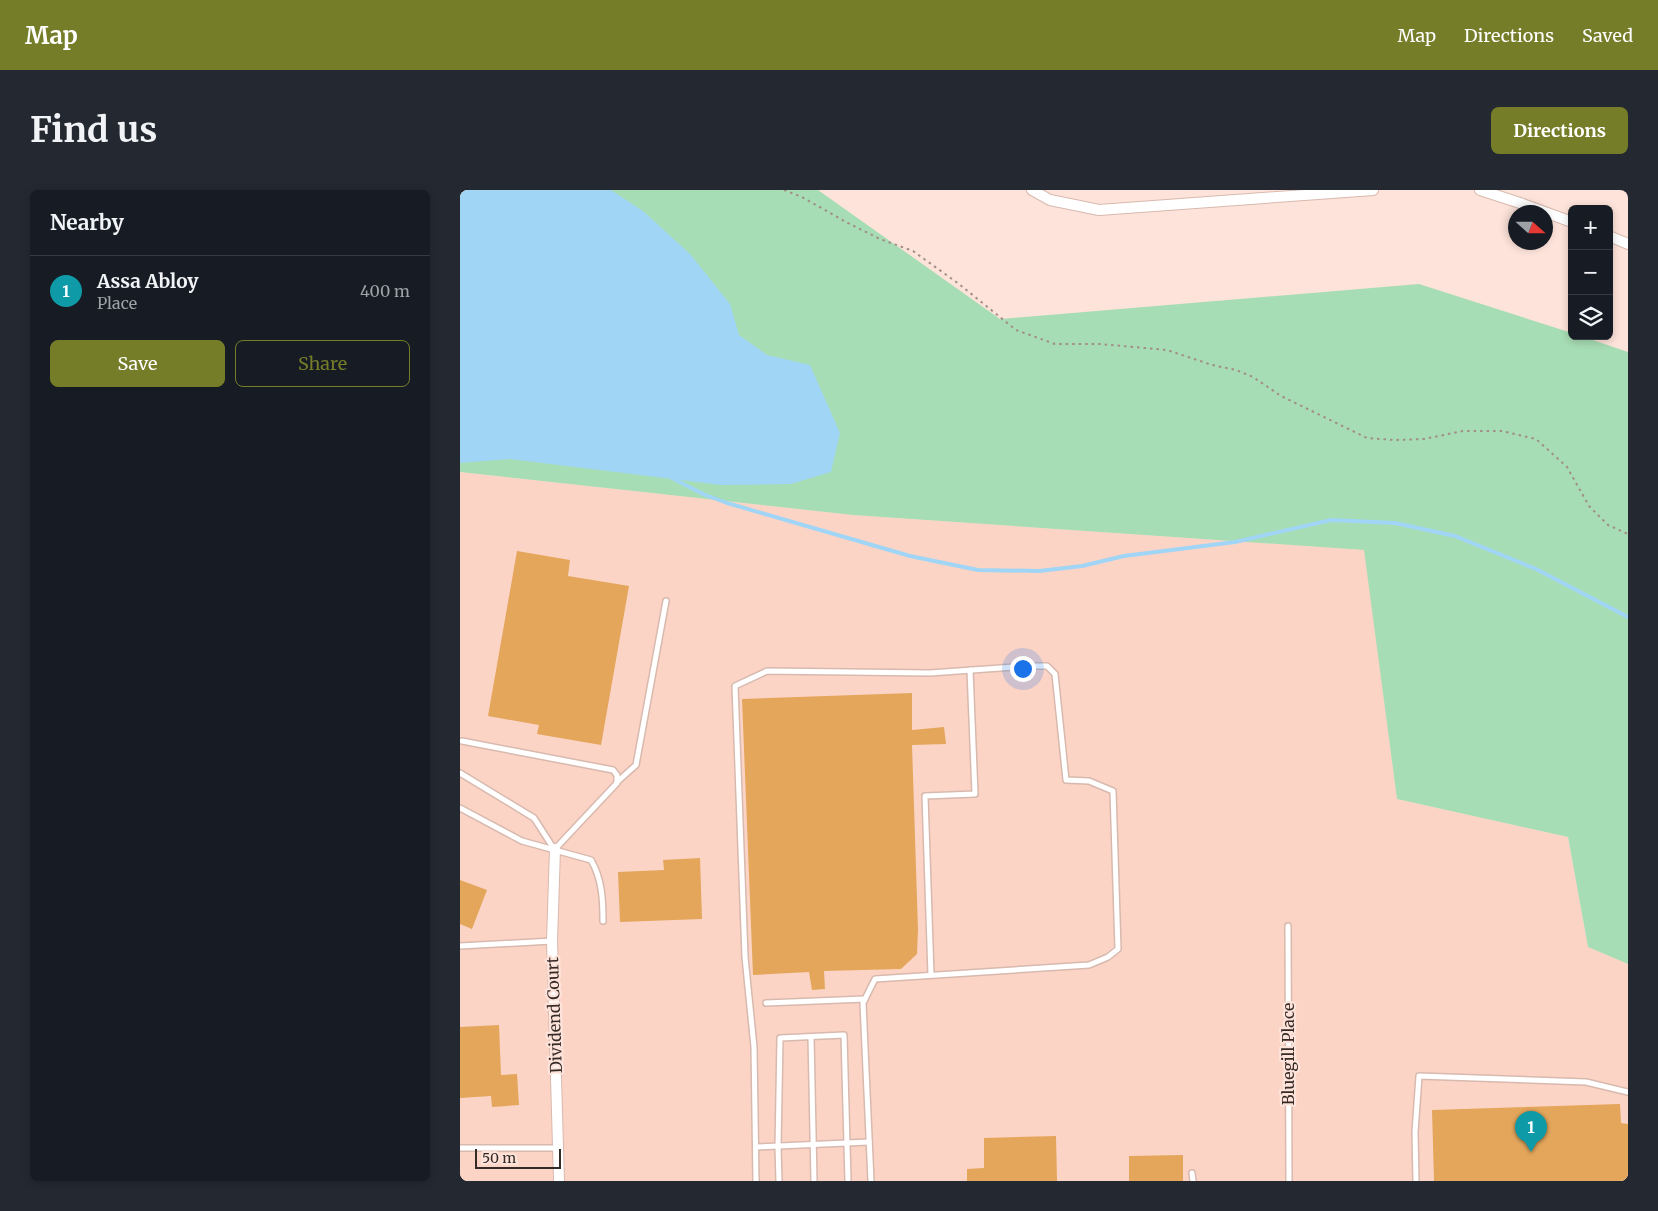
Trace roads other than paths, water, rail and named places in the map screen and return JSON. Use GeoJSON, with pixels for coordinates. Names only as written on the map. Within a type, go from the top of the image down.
{"type":"FeatureCollection","features":[{"type":"Feature","properties":{"kind":"street"},"geometry":{"type":"LineString","coordinates":[[1032,190],[1050,200],[1099,210],[1372,190]]}},
{"type":"Feature","properties":{"kind":"street"},"geometry":{"type":"LineString","coordinates":[[1480,190],[1568,221]]}},
{"type":"Feature","properties":{"kind":"street"},"geometry":{"type":"LineString","coordinates":[[1613,238],[1628,244]]}},
{"type":"Feature","properties":{"kind":"street","name":"Dividend Court"},"geometry":{"type":"LineString","coordinates":[[554,849],[552,942],[559,1181]]}},
{"type":"Feature","properties":{"kind":"lane"},"geometry":{"type":"LineString","coordinates":[[554,849],[636,765],[666,601]]}},
{"type":"Feature","properties":{"kind":"lane"},"geometry":{"type":"LineString","coordinates":[[756,1181],[754,1046],[745,957],[735,686],[767,671],[930,673],[1046,666],[1056,674],[1066,780],[1089,781],[1113,791],[1118,949],[1108,957],[1089,965],[875,979],[863,1004],[871,1181]]}},
{"type":"Feature","properties":{"kind":"lane"},"geometry":{"type":"LineString","coordinates":[[931,975],[925,796],[974,794],[970,670]]}},
{"type":"Feature","properties":{"kind":"lane"},"geometry":{"type":"LineString","coordinates":[[462,741],[613,770],[617,775],[617,783]]}},
{"type":"Feature","properties":{"kind":"lane"},"geometry":{"type":"LineString","coordinates":[[460,773],[534,818],[554,849]]}},
{"type":"Feature","properties":{"kind":"lane"},"geometry":{"type":"LineString","coordinates":[[460,808],[522,841],[592,860],[598,872],[604,921]]}},
{"type":"Feature","properties":{"kind":"lane","name":"Bluegill Place"},"geometry":{"type":"LineString","coordinates":[[1288,926],[1289,1181]]}},
{"type":"Feature","properties":{"kind":"lane"},"geometry":{"type":"LineString","coordinates":[[460,946],[552,942]]}},
{"type":"Feature","properties":{"kind":"lane"},"geometry":{"type":"LineString","coordinates":[[766,1003],[865,999]]}},
{"type":"Feature","properties":{"kind":"lane"},"geometry":{"type":"LineString","coordinates":[[779,1181],[780,1038],[844,1035],[848,1181]]}},
{"type":"Feature","properties":{"kind":"lane"},"geometry":{"type":"LineString","coordinates":[[811,1037],[814,1181]]}},
{"type":"Feature","properties":{"kind":"lane"},"geometry":{"type":"LineString","coordinates":[[1416,1181],[1415,1132],[1419,1076],[1586,1082],[1628,1092]]}},
{"type":"Feature","properties":{"kind":"lane"},"geometry":{"type":"LineString","coordinates":[[756,1147],[869,1142]]}},
{"type":"Feature","properties":{"kind":"lane"},"geometry":{"type":"LineString","coordinates":[[460,1148],[558,1148]]}},
{"type":"Feature","properties":{"kind":"lane"},"geometry":{"type":"LineString","coordinates":[[1192,1173],[1193,1181]]}},
{"type":"Feature","properties":{"kind":"water"},"geometry":{"type":"Polygon","coordinates":[[[460,190],[611,190],[643,211],[690,254],[730,304],[739,335],[767,355],[810,365],[840,433],[831,472],[791,484],[721,485],[510,459],[460,463],[460,190]]]}},
{"type":"Feature","properties":{"kind":"waterway"},"geometry":{"type":"LineString","coordinates":[[672,478],[703,494],[727,503],[910,556],[978,570],[1039,571],[1082,566],[1124,556],[1235,542],[1331,520],[1395,523],[1455,536],[1536,569],[1628,617]]}},
{"type":"Feature","properties":{"kind":"place","name":"Assa Abloy"},"geometry":{"type":"Point","coordinates":[1531,1152]}}]}
